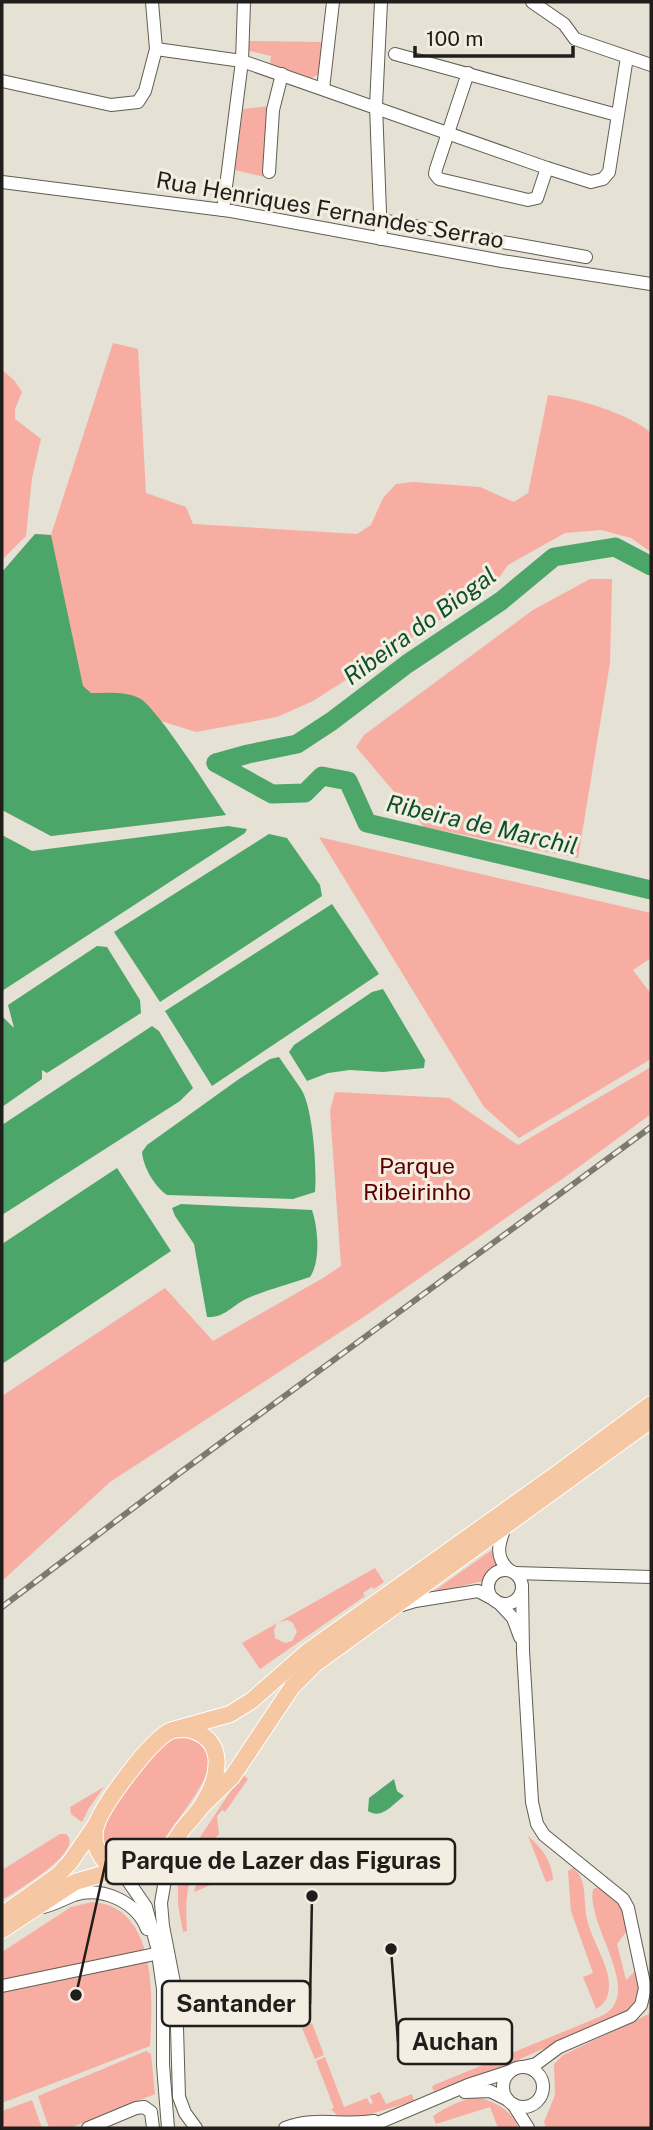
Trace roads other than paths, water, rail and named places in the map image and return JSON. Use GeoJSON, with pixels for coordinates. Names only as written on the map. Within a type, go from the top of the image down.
{"type":"FeatureCollection","features":[{"type":"Feature","properties":{"kind":"main road"},"geometry":{"type":"LineString","coordinates":[[2,1915],[58,1875],[71,1861],[132,1769],[154,1742],[173,1730],[230,1714],[251,1701],[318,1644],[651,1404]]}},
{"type":"Feature","properties":{"kind":"main road"},"geometry":{"type":"LineString","coordinates":[[2,1930],[75,1882],[119,1870],[133,1872],[156,1864],[202,1806],[232,1777],[292,1687],[337,1646],[651,1420]]}},
{"type":"Feature","properties":{"kind":"main road"},"geometry":{"type":"LineString","coordinates":[[173,1730],[186,1729],[202,1734],[217,1754],[216,1775],[202,1806]]}},
{"type":"Feature","properties":{"kind":"main road"},"geometry":{"type":"LineString","coordinates":[[97,1823],[94,1836],[100,1854],[119,1870]]}},
{"type":"Feature","properties":{"kind":"street"},"geometry":{"type":"LineString","coordinates":[[2,81],[111,105],[138,102],[145,91],[156,48],[152,2]]}},
{"type":"Feature","properties":{"kind":"street"},"geometry":{"type":"LineString","coordinates":[[223,210],[242,61],[244,2]]}},
{"type":"Feature","properties":{"kind":"street"},"geometry":{"type":"LineString","coordinates":[[323,89],[333,2]]}},
{"type":"Feature","properties":{"kind":"street"},"geometry":{"type":"LineString","coordinates":[[381,2],[376,106],[381,239]]}},
{"type":"Feature","properties":{"kind":"street"},"geometry":{"type":"LineString","coordinates":[[532,2],[564,24],[570,37],[651,65]]}},
{"type":"Feature","properties":{"kind":"street"},"geometry":{"type":"LineString","coordinates":[[156,48],[242,61],[376,106],[547,169],[591,182],[603,179],[608,172],[627,57]]}},
{"type":"Feature","properties":{"kind":"street"},"geometry":{"type":"LineString","coordinates":[[395,54],[617,115]]}},
{"type":"Feature","properties":{"kind":"street"},"geometry":{"type":"LineString","coordinates":[[468,73],[436,169],[435,174],[439,179],[528,200],[537,198],[547,169]]}},
{"type":"Feature","properties":{"kind":"street"},"geometry":{"type":"LineString","coordinates":[[270,172],[273,110],[282,74]]}},
{"type":"Feature","properties":{"kind":"street","name":"Rua Henriques Fernandes Serrao"},"geometry":{"type":"LineString","coordinates":[[2,182],[223,210],[502,261],[651,284]]}},
{"type":"Feature","properties":{"kind":"street"},"geometry":{"type":"LineString","coordinates":[[381,220],[586,257]]}},
{"type":"Feature","properties":{"kind":"street"},"geometry":{"type":"LineString","coordinates":[[388,1610],[415,1601],[478,1591],[496,1601],[512,1602],[519,1596],[517,1577],[503,1565],[498,1548],[505,1527]]}},
{"type":"Feature","properties":{"kind":"street"},"geometry":{"type":"LineString","coordinates":[[523,1651],[513,1618],[488,1591],[490,1579],[498,1571],[517,1577],[537,1574],[651,1577]]}},
{"type":"Feature","properties":{"kind":"street"},"geometry":{"type":"LineString","coordinates":[[366,2128],[468,2085],[536,2064],[559,2047],[631,2016],[641,2005],[645,1988],[631,1914],[623,1899],[544,1835],[537,1824],[532,1802],[517,1577]]}},
{"type":"Feature","properties":{"kind":"street"},"geometry":{"type":"LineString","coordinates":[[171,1847],[161,1900],[163,1926],[176,1993],[179,2097],[196,2128]]}},
{"type":"Feature","properties":{"kind":"street"},"geometry":{"type":"LineString","coordinates":[[119,1870],[146,1907],[155,1935],[163,1989],[163,2065],[168,2128]]}},
{"type":"Feature","properties":{"kind":"street"},"geometry":{"type":"LineString","coordinates":[[29,1910],[51,1906],[76,1895],[107,1894],[134,1909],[143,1920],[157,1957]]}},
{"type":"Feature","properties":{"kind":"street"},"geometry":{"type":"LineString","coordinates":[[2,1986],[157,1957]]}},
{"type":"Feature","properties":{"kind":"street"},"geometry":{"type":"LineString","coordinates":[[528,2128],[503,2088],[503,2082],[517,2069],[530,2068],[540,2076],[543,2089],[537,2101],[535,2128]]}},
{"type":"Feature","properties":{"kind":"street"},"geometry":{"type":"LineString","coordinates":[[444,2096],[489,2091],[526,2107],[537,2101]]}},
{"type":"Feature","properties":{"kind":"street"},"geometry":{"type":"LineString","coordinates":[[285,2128],[314,2120],[352,2124],[375,2121],[430,2102]]}},
{"type":"Feature","properties":{"kind":"street"},"geometry":{"type":"LineString","coordinates":[[88,2128],[136,2108],[145,2107],[151,2112],[153,2128]]}},
{"type":"Feature","properties":{"kind":"waterway","name":"Ribeira do Biogal"},"geometry":{"type":"LineString","coordinates":[[216,763],[297,744],[407,664],[501,601],[554,557],[615,547],[651,566]]}},
{"type":"Feature","properties":{"kind":"waterway","name":"Ribeira de Marchil"},"geometry":{"type":"LineString","coordinates":[[216,763],[272,794],[305,793],[322,776],[348,781],[367,823],[651,890]]}},
{"type":"Feature","properties":{"kind":"railway"},"geometry":{"type":"LineString","coordinates":[[2,1607],[651,1127]]}},
{"type":"Feature","properties":{"kind":"place","name":"Santander"},"geometry":{"type":"Point","coordinates":[312,1896]}},
{"type":"Feature","properties":{"kind":"place","name":"Auchan"},"geometry":{"type":"Point","coordinates":[391,1949]}},
{"type":"Feature","properties":{"kind":"place","name":"Parque de Lazer das Figuras"},"geometry":{"type":"Point","coordinates":[76,1995]}},
{"type":"Feature","properties":{"kind":"park label","name":"Parque Ribeirinho"},"geometry":{"type":"Point","coordinates":[417,1179]}}]}
